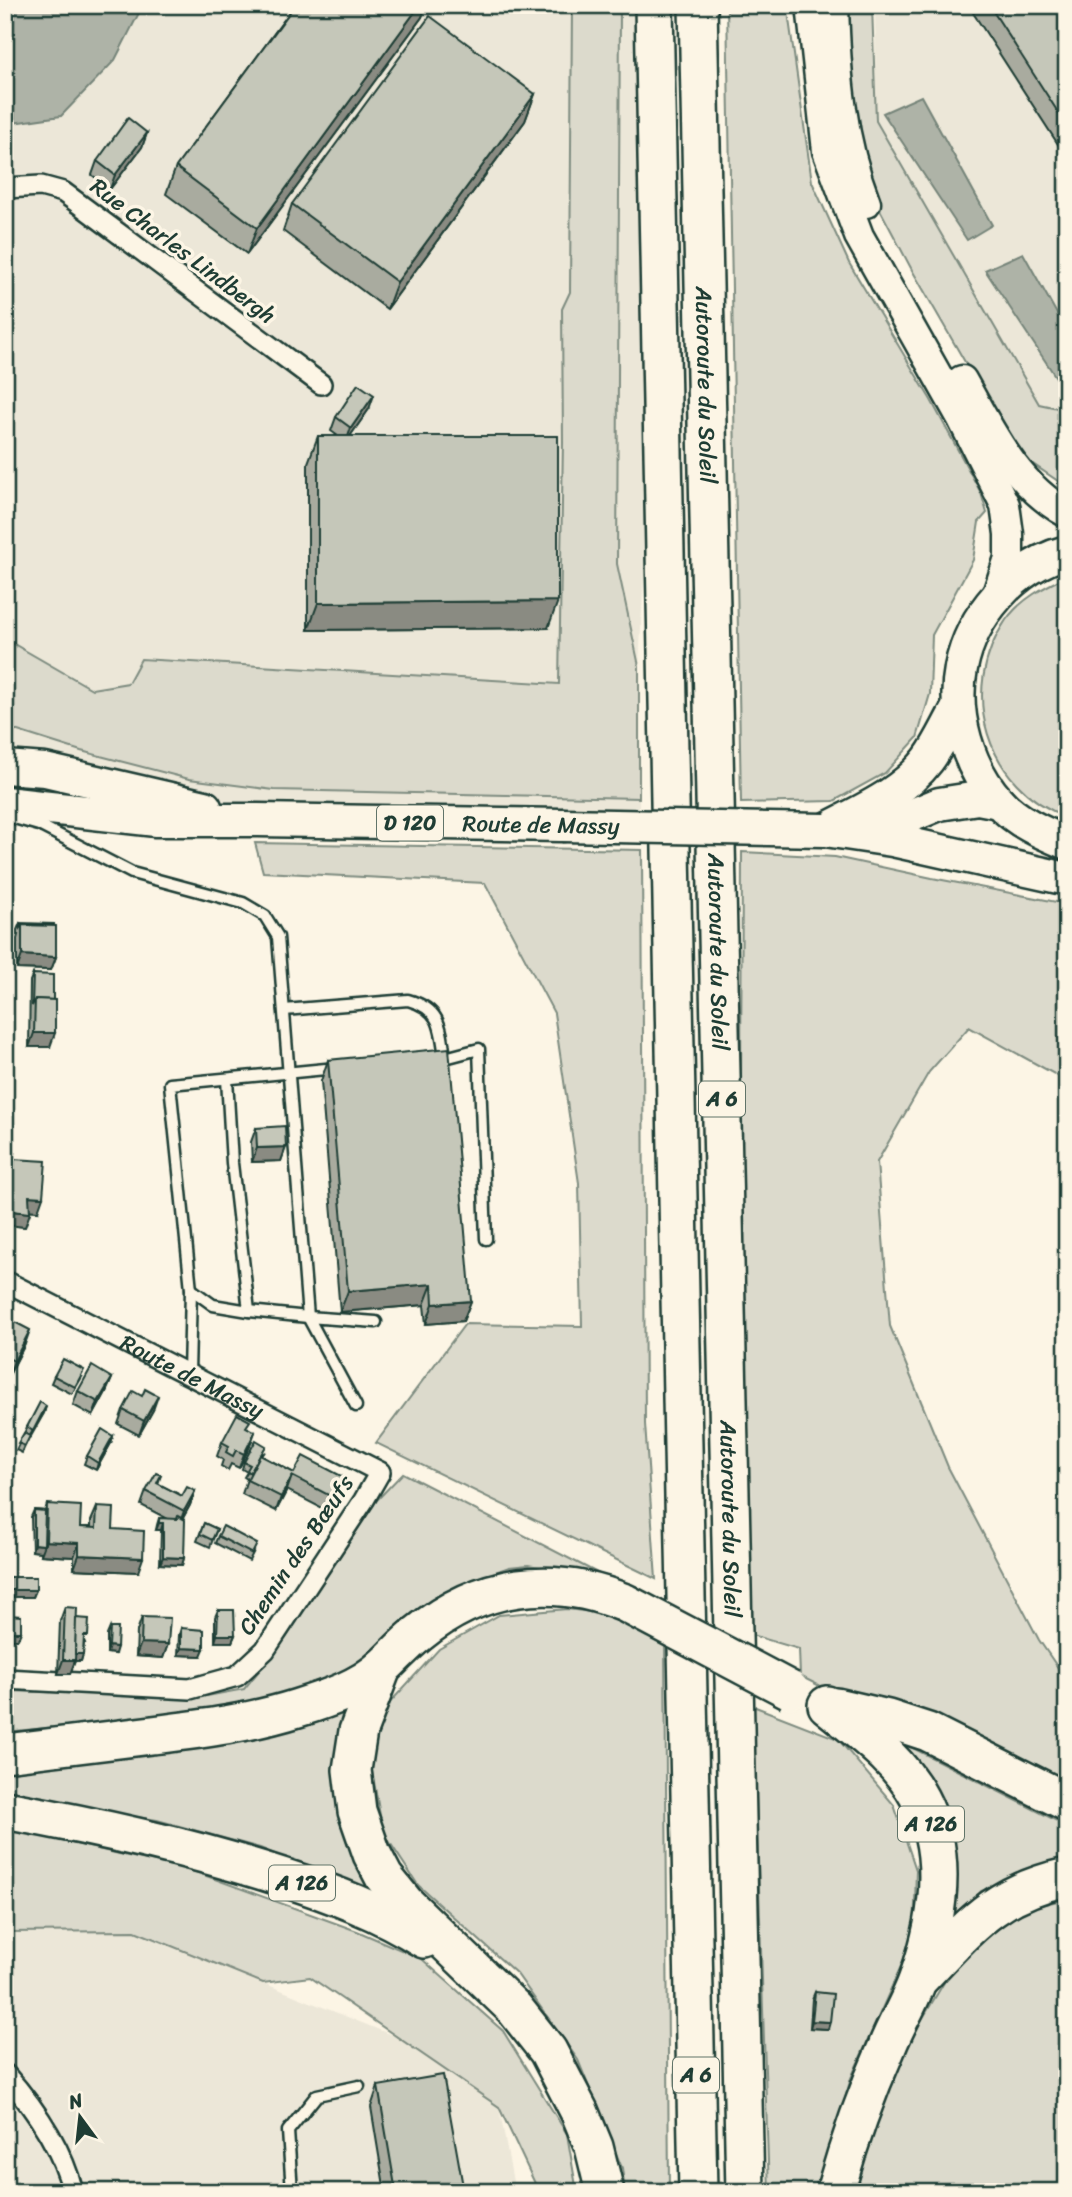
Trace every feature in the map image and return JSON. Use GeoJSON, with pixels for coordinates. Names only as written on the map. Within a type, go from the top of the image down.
{"type":"FeatureCollection","features":[{"type":"Feature","properties":{"kind":"highway","name":"Autoroute du Soleil"},"geometry":{"type":"LineString","coordinates":[[654,5],[698,2192]]}},
{"type":"Feature","properties":{"kind":"highway","name":"Autoroute du Soleil"},"geometry":{"type":"LineString","coordinates":[[698,5],[746,2192]]}},
{"type":"Feature","properties":{"kind":"highway","name":"A 126"},"geometry":{"type":"LineString","coordinates":[[5,1753],[192,1730],[265,1718],[318,1702],[359,1684],[382,1668],[419,1633],[466,1604],[502,1590],[556,1585],[602,1594],[625,1603],[790,1690],[827,1705],[876,1745],[904,1774],[920,1799],[932,1826],[938,1894],[918,1981],[887,2046],[859,2116],[835,2192]]}},
{"type":"Feature","properties":{"kind":"highway"},"geometry":{"type":"LineString","coordinates":[[382,1668],[364,1710],[354,1752],[354,1790],[364,1833],[372,1854],[394,1890],[478,1973]]}},
{"type":"Feature","properties":{"kind":"highway"},"geometry":{"type":"LineString","coordinates":[[827,1705],[888,1719],[928,1732],[1065,1798]]}},
{"type":"Feature","properties":{"kind":"highway","name":"A 126"},"geometry":{"type":"LineString","coordinates":[[5,1811],[110,1829],[176,1845],[305,1885],[362,1906],[404,1926],[478,1973],[514,2008],[548,2051],[589,2135],[605,2192]]}},
{"type":"Feature","properties":{"kind":"highway"},"geometry":{"type":"LineString","coordinates":[[918,1981],[995,1905],[1038,1884],[1067,1877]]}},
{"type":"Feature","properties":{"kind":"main road"},"geometry":{"type":"LineString","coordinates":[[811,5],[827,151],[859,236],[962,419],[1005,505],[1009,558],[996,597]]}},
{"type":"Feature","properties":{"kind":"main road"},"geometry":{"type":"LineString","coordinates":[[834,5],[835,61],[843,120],[858,181],[877,230],[997,441],[1028,485],[1067,513]]}},
{"type":"Feature","properties":{"kind":"main road"},"geometry":{"type":"LineString","coordinates":[[1067,552],[1023,573],[996,597],[974,630],[961,668],[958,708],[971,759],[999,802],[1031,828],[1067,843]]}},
{"type":"Feature","properties":{"kind":"main road","name":"Route de Massy"},"geometry":{"type":"LineString","coordinates":[[825,830],[883,800],[907,782],[928,760],[958,708]]}},
{"type":"Feature","properties":{"kind":"main road","name":"Route de Massy"},"geometry":{"type":"LineString","coordinates":[[5,767],[45,770],[258,820]]}},
{"type":"Feature","properties":{"kind":"main road","name":"Route de Massy"},"geometry":{"type":"LineString","coordinates":[[5,803],[156,820],[825,830],[889,825],[940,804],[978,798],[999,802]]}},
{"type":"Feature","properties":{"kind":"main road","name":"D 120"},"geometry":{"type":"LineString","coordinates":[[825,830],[892,840],[1067,879]]}},
{"type":"Feature","properties":{"kind":"street","name":"Rue Charles Lindbergh"},"geometry":{"type":"LineString","coordinates":[[5,188],[41,186],[63,192],[321,384]]}},
{"type":"Feature","properties":{"kind":"street","name":"Route de Massy"},"geometry":{"type":"LineString","coordinates":[[5,1281],[380,1472]]}},
{"type":"Feature","properties":{"kind":"street","name":"Chemin des Bœufs"},"geometry":{"type":"LineString","coordinates":[[5,1679],[190,1689],[237,1676],[265,1650],[380,1472]]}},
{"type":"Feature","properties":{"kind":"street"},"geometry":{"type":"LineString","coordinates":[[5,2074],[26,2098],[52,2139],[73,2192]]}},
{"type":"Feature","properties":{"kind":"lane"},"geometry":{"type":"LineString","coordinates":[[5,815],[39,825],[132,873],[243,903],[265,916],[278,937],[308,1317],[356,1406]]}},
{"type":"Feature","properties":{"kind":"lane"},"geometry":{"type":"LineString","coordinates":[[284,1010],[408,1000],[423,1004],[440,1024],[445,1058]]}},
{"type":"Feature","properties":{"kind":"lane"},"geometry":{"type":"LineString","coordinates":[[432,1059],[479,1049],[486,1239]]}},
{"type":"Feature","properties":{"kind":"lane"},"geometry":{"type":"LineString","coordinates":[[188,1374],[191,1289],[170,1084],[341,1068]]}},
{"type":"Feature","properties":{"kind":"lane"},"geometry":{"type":"LineString","coordinates":[[226,1079],[232,1163],[249,1311]]}},
{"type":"Feature","properties":{"kind":"lane"},"geometry":{"type":"LineString","coordinates":[[191,1289],[213,1305],[249,1311],[376,1322]]}},
{"type":"Feature","properties":{"kind":"lane"},"geometry":{"type":"LineString","coordinates":[[292,2192],[288,2131],[317,2095],[359,2086]]}},
{"type":"Feature","properties":{"kind":"shaded area"},"geometry":{"type":"Polygon","coordinates":[[[5,5],[637,5],[646,535],[639,666],[639,833],[258,820],[5,767],[5,5]]]}},
{"type":"Feature","properties":{"kind":"shaded area"},"geometry":{"type":"Polygon","coordinates":[[[5,5],[143,5],[115,60],[61,116],[5,124],[5,5]]]}},
{"type":"Feature","properties":{"kind":"shaded area"},"geometry":{"type":"Polygon","coordinates":[[[572,5],[620,5],[617,564],[639,666],[639,798],[274,790],[189,779],[81,751],[5,727],[5,639],[92,689],[128,683],[141,659],[559,684],[562,309],[570,292],[572,5]]]}},
{"type":"Feature","properties":{"kind":"shaded area"},"geometry":{"type":"Polygon","coordinates":[[[727,5],[787,5],[812,182],[849,263],[931,400],[981,493],[987,513],[979,522],[973,560],[932,635],[930,694],[917,738],[885,773],[834,801],[741,803],[727,5]]]}},
{"type":"Feature","properties":{"kind":"shaded area"},"geometry":{"type":"Polygon","coordinates":[[[846,5],[872,5],[876,121],[1039,404],[1067,410],[1067,487],[1018,454],[876,202],[856,135],[846,5]]]}},
{"type":"Feature","properties":{"kind":"shaded area"},"geometry":{"type":"Polygon","coordinates":[[[875,5],[1067,5],[1067,410],[1039,405],[876,121],[875,5]]]}},
{"type":"Feature","properties":{"kind":"shaded area"},"geometry":{"type":"Polygon","coordinates":[[[921,96],[992,225],[967,240],[883,113],[921,96]]]}},
{"type":"Feature","properties":{"kind":"shaded area"},"geometry":{"type":"Polygon","coordinates":[[[1023,253],[1067,332],[1067,394],[985,270],[1023,253]]]}},
{"type":"Feature","properties":{"kind":"shaded area"},"geometry":{"type":"Polygon","coordinates":[[[1067,576],[1067,817],[1039,803],[1016,784],[999,760],[988,734],[982,706],[983,677],[991,648],[1006,620],[1026,600],[1067,576]]]}},
{"type":"Feature","properties":{"kind":"shaded area"},"geometry":{"type":"Polygon","coordinates":[[[255,843],[642,850],[645,1424],[656,1579],[376,1443],[465,1324],[582,1326],[579,1183],[554,1013],[485,883],[263,872],[255,843]]]}},
{"type":"Feature","properties":{"kind":"shaded area"},"geometry":{"type":"Polygon","coordinates":[[[742,852],[835,857],[1067,904],[1067,1081],[969,1027],[929,1072],[877,1162],[890,1326],[948,1467],[1039,1640],[1067,1681],[1067,1793],[836,1694],[800,1676],[799,1649],[748,1634],[741,1087],[742,852]]]}},
{"type":"Feature","properties":{"kind":"shaded area"},"geometry":{"type":"Polygon","coordinates":[[[403,1473],[607,1578],[528,1565],[509,1567],[430,1603],[356,1663],[315,1687],[245,1709],[5,1732],[5,1691],[207,1696],[244,1689],[286,1638],[377,1500],[403,1473]]]}},
{"type":"Feature","properties":{"kind":"shaded area"},"geometry":{"type":"Polygon","coordinates":[[[567,1609],[616,1615],[665,1641],[669,2192],[625,2192],[622,2168],[578,2060],[517,1974],[418,1885],[383,1832],[370,1760],[385,1708],[439,1649],[499,1615],[567,1609]]]}},
{"type":"Feature","properties":{"kind":"shaded area"},"geometry":{"type":"Polygon","coordinates":[[[753,1706],[838,1739],[894,1805],[916,1870],[914,1937],[851,2078],[818,2192],[769,2192],[753,1706]]]}},
{"type":"Feature","properties":{"kind":"shaded area"},"geometry":{"type":"Polygon","coordinates":[[[342,1712],[336,1783],[346,1838],[377,1896],[260,1848],[157,1820],[5,1798],[5,1762],[342,1712]]]}},
{"type":"Feature","properties":{"kind":"shaded area"},"geometry":{"type":"Polygon","coordinates":[[[893,1738],[1067,1826],[1067,1865],[1033,1873],[981,1891],[950,1929],[954,1857],[948,1822],[930,1782],[893,1738]]]}},
{"type":"Feature","properties":{"kind":"shaded area"},"geometry":{"type":"Polygon","coordinates":[[[5,1828],[190,1870],[357,1931],[422,1959],[503,2031],[567,2134],[577,2192],[539,2192],[499,2107],[310,1977],[263,1983],[135,1931],[5,1932],[5,1828]]]}},
{"type":"Feature","properties":{"kind":"shaded area"},"geometry":{"type":"Polygon","coordinates":[[[1067,1899],[1067,2192],[854,2192],[883,2085],[958,1959],[1026,1908],[1067,1899]]]}},
{"type":"Feature","properties":{"kind":"shaded area"},"geometry":{"type":"Polygon","coordinates":[[[135,1931],[493,2076],[515,2192],[5,2192],[5,1932],[135,1931]]]}},
{"type":"Feature","properties":{"kind":"building"},"geometry":{"type":"Polygon","coordinates":[[[295,5],[420,5],[257,228],[176,167],[295,5]]]}},
{"type":"Feature","properties":{"kind":"building"},"geometry":{"type":"Polygon","coordinates":[[[989,5],[1067,5],[1067,126],[989,5]]]}},
{"type":"Feature","properties":{"kind":"building"},"geometry":{"type":"Polygon","coordinates":[[[430,16],[535,94],[397,282],[292,204],[430,16]]]}},
{"type":"Feature","properties":{"kind":"building"},"geometry":{"type":"Polygon","coordinates":[[[128,118],[147,133],[115,175],[97,161],[128,118]]]}},
{"type":"Feature","properties":{"kind":"building"},"geometry":{"type":"Polygon","coordinates":[[[358,384],[374,395],[351,428],[336,417],[358,384]]]}},
{"type":"Feature","properties":{"kind":"building"},"geometry":{"type":"Polygon","coordinates":[[[318,436],[558,436],[558,601],[318,603],[318,436]]]}},
{"type":"Feature","properties":{"kind":"building"},"geometry":{"type":"Polygon","coordinates":[[[20,923],[54,926],[22,925],[20,928],[20,923]]]}},
{"type":"Feature","properties":{"kind":"building"},"geometry":{"type":"Polygon","coordinates":[[[22,925],[56,926],[56,957],[22,955],[22,925]]]}},
{"type":"Feature","properties":{"kind":"building"},"geometry":{"type":"Polygon","coordinates":[[[33,974],[53,975],[53,1000],[35,999],[32,1006],[33,974]]]}},
{"type":"Feature","properties":{"kind":"building"},"geometry":{"type":"Polygon","coordinates":[[[35,999],[55,1000],[55,1033],[34,1033],[35,999]]]}},
{"type":"Feature","properties":{"kind":"building"},"geometry":{"type":"Polygon","coordinates":[[[449,1048],[471,1301],[433,1304],[432,1284],[348,1291],[328,1060],[449,1048]]]}},
{"type":"Feature","properties":{"kind":"building"},"geometry":{"type":"Polygon","coordinates":[[[5,1052],[9,1052],[9,1062],[5,1062],[5,1052]]]}},
{"type":"Feature","properties":{"kind":"building"},"geometry":{"type":"Polygon","coordinates":[[[285,1126],[286,1147],[257,1148],[256,1128],[285,1126]]]}},
{"type":"Feature","properties":{"kind":"building"},"geometry":{"type":"Polygon","coordinates":[[[5,1141],[12,1141],[11,1172],[5,1172],[5,1141]]]}},
{"type":"Feature","properties":{"kind":"building"},"geometry":{"type":"Polygon","coordinates":[[[13,1159],[46,1161],[43,1197],[29,1196],[30,1213],[12,1211],[13,1159]]]}},
{"type":"Feature","properties":{"kind":"building"},"geometry":{"type":"Polygon","coordinates":[[[5,1317],[30,1330],[14,1361],[5,1356],[5,1317]]]}},
{"type":"Feature","properties":{"kind":"building"},"geometry":{"type":"Polygon","coordinates":[[[63,1359],[84,1370],[75,1387],[54,1376],[63,1359]]]}},
{"type":"Feature","properties":{"kind":"building"},"geometry":{"type":"Polygon","coordinates":[[[92,1366],[112,1378],[98,1402],[78,1391],[92,1366]]]}},
{"type":"Feature","properties":{"kind":"building"},"geometry":{"type":"Polygon","coordinates":[[[145,1389],[158,1396],[144,1421],[123,1410],[133,1391],[142,1396],[145,1389]]]}},
{"type":"Feature","properties":{"kind":"building"},"geometry":{"type":"Polygon","coordinates":[[[40,1402],[46,1406],[33,1431],[27,1427],[40,1402]]]}},
{"type":"Feature","properties":{"kind":"building"},"geometry":{"type":"Polygon","coordinates":[[[237,1414],[250,1421],[246,1427],[255,1432],[244,1454],[236,1450],[233,1456],[226,1452],[229,1446],[222,1442],[237,1414]]]}},
{"type":"Feature","properties":{"kind":"building"},"geometry":{"type":"Polygon","coordinates":[[[102,1429],[113,1436],[98,1463],[87,1456],[102,1429]]]}},
{"type":"Feature","properties":{"kind":"building"},"geometry":{"type":"Polygon","coordinates":[[[24,1433],[30,1436],[25,1446],[18,1443],[24,1433]]]}},
{"type":"Feature","properties":{"kind":"building"},"geometry":{"type":"Polygon","coordinates":[[[256,1440],[266,1446],[250,1473],[247,1470],[250,1465],[244,1462],[256,1440]]]}},
{"type":"Feature","properties":{"kind":"building"},"geometry":{"type":"Polygon","coordinates":[[[260,1455],[294,1473],[303,1456],[347,1479],[336,1499],[292,1476],[281,1497],[247,1480],[260,1455]]]}},
{"type":"Feature","properties":{"kind":"building"},"geometry":{"type":"Polygon","coordinates":[[[156,1473],[161,1475],[157,1483],[182,1496],[187,1487],[195,1491],[184,1511],[146,1491],[156,1473]]]}},
{"type":"Feature","properties":{"kind":"building"},"geometry":{"type":"Polygon","coordinates":[[[47,1504],[81,1506],[80,1527],[96,1528],[97,1507],[114,1508],[113,1529],[144,1531],[143,1558],[79,1555],[79,1543],[46,1541],[47,1504]]]}},
{"type":"Feature","properties":{"kind":"building"},"geometry":{"type":"Polygon","coordinates":[[[34,1510],[45,1511],[44,1545],[34,1544],[34,1510]]]}},
{"type":"Feature","properties":{"kind":"building"},"geometry":{"type":"Polygon","coordinates":[[[178,1516],[185,1520],[184,1558],[163,1557],[163,1523],[159,1523],[159,1518],[177,1519],[178,1516]]]}},
{"type":"Feature","properties":{"kind":"building"},"geometry":{"type":"Polygon","coordinates":[[[204,1523],[217,1529],[212,1540],[200,1534],[204,1523]]]}},
{"type":"Feature","properties":{"kind":"building"},"geometry":{"type":"Polygon","coordinates":[[[223,1526],[257,1544],[252,1554],[218,1536],[223,1526]]]}},
{"type":"Feature","properties":{"kind":"building"},"geometry":{"type":"Polygon","coordinates":[[[10,1577],[36,1577],[36,1590],[10,1590],[10,1577]]]}},
{"type":"Feature","properties":{"kind":"building"},"geometry":{"type":"Polygon","coordinates":[[[65,1607],[77,1608],[75,1660],[63,1660],[65,1607]]]}},
{"type":"Feature","properties":{"kind":"building"},"geometry":{"type":"Polygon","coordinates":[[[5,1610],[8,1611],[6,1640],[5,1640],[5,1610]]]}},
{"type":"Feature","properties":{"kind":"building"},"geometry":{"type":"Polygon","coordinates":[[[218,1610],[234,1610],[235,1635],[217,1635],[218,1610]]]}},
{"type":"Feature","properties":{"kind":"building"},"geometry":{"type":"Polygon","coordinates":[[[9,1615],[21,1616],[21,1632],[8,1632],[9,1615]]]}},
{"type":"Feature","properties":{"kind":"building"},"geometry":{"type":"Polygon","coordinates":[[[142,1617],[170,1618],[168,1644],[141,1643],[142,1617]]]}},
{"type":"Feature","properties":{"kind":"building"},"geometry":{"type":"Polygon","coordinates":[[[76,1618],[89,1619],[83,1654],[75,1654],[76,1618]]]}},
{"type":"Feature","properties":{"kind":"building"},"geometry":{"type":"Polygon","coordinates":[[[110,1628],[118,1628],[117,1647],[109,1646],[110,1628]]]}},
{"type":"Feature","properties":{"kind":"building"},"geometry":{"type":"Polygon","coordinates":[[[181,1628],[204,1630],[204,1649],[181,1648],[181,1628]]]}},
{"type":"Feature","properties":{"kind":"building"},"geometry":{"type":"Polygon","coordinates":[[[815,1992],[833,1994],[830,2022],[812,2021],[815,1992]]]}},
{"type":"Feature","properties":{"kind":"building"},"geometry":{"type":"Polygon","coordinates":[[[443,2075],[464,2192],[396,2192],[378,2086],[443,2075]]]}}]}
